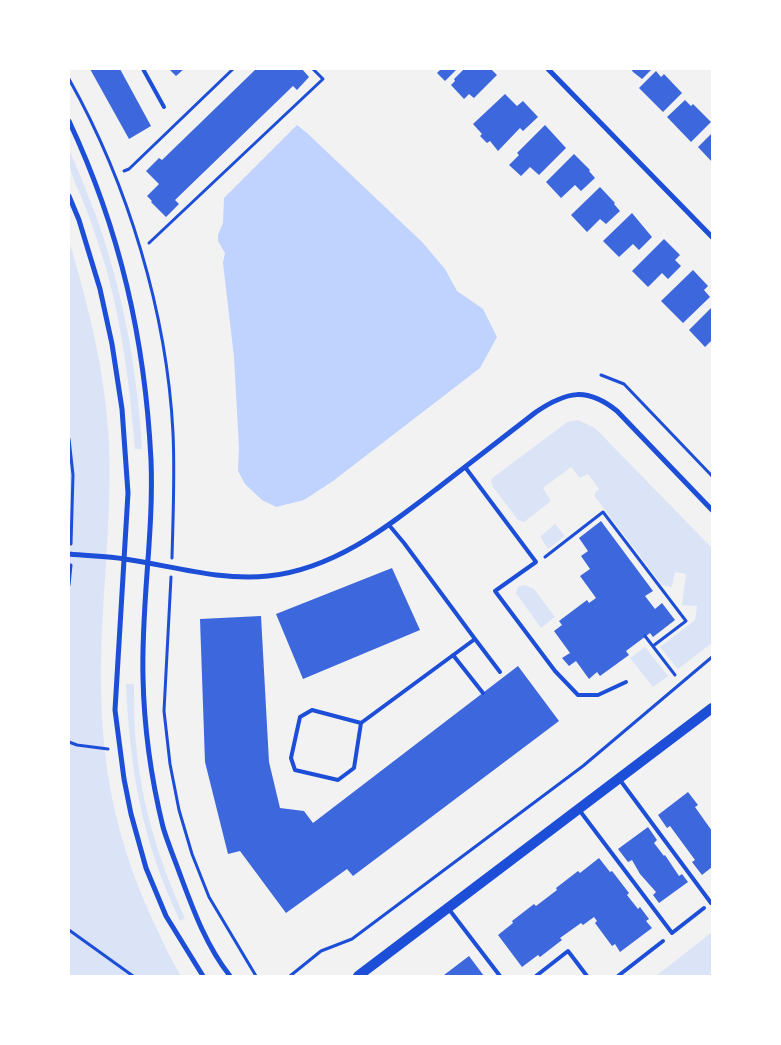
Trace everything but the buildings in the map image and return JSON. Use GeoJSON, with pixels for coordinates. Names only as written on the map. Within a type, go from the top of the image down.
{"type":"FeatureCollection","features":[{"type":"Feature","properties":{"kind":"main road"},"geometry":{"type":"LineString","coordinates":[[358,976],[712,708]]}},
{"type":"Feature","properties":{"kind":"street"},"geometry":{"type":"LineString","coordinates":[[548,69],[712,236]]}},
{"type":"Feature","properties":{"kind":"street"},"geometry":{"type":"LineString","coordinates":[[69,121],[108,216],[128,284],[139,341],[147,404],[152,499],[147,563],[143,677],[146,738],[164,827],[194,913],[218,961],[230,976]]}},
{"type":"Feature","properties":{"kind":"street"},"geometry":{"type":"LineString","coordinates":[[69,196],[79,220],[100,289],[122,409],[128,493],[115,710],[124,779],[131,814],[146,868],[166,916],[203,976]]}},
{"type":"Feature","properties":{"kind":"street"},"geometry":{"type":"LineString","coordinates":[[69,554],[125,559],[200,573],[236,576],[268,576],[303,570],[339,555],[373,536],[552,401],[564,396],[577,395],[593,396],[617,412],[712,510]]}},
{"type":"Feature","properties":{"kind":"lane"},"geometry":{"type":"LineString","coordinates":[[143,69],[164,107]]}},
{"type":"Feature","properties":{"kind":"lane"},"geometry":{"type":"LineString","coordinates":[[465,467],[536,562],[495,591],[555,671],[578,695],[598,695],[626,682]]}},
{"type":"Feature","properties":{"kind":"lane"},"geometry":{"type":"LineString","coordinates":[[389,525],[500,672]]}},
{"type":"Feature","properties":{"kind":"lane"},"geometry":{"type":"LineString","coordinates":[[361,723],[312,710],[300,718],[291,758],[296,770],[338,780],[354,768],[361,723],[475,638]]}},
{"type":"Feature","properties":{"kind":"lane"},"geometry":{"type":"LineString","coordinates":[[453,655],[482,693]]}},
{"type":"Feature","properties":{"kind":"lane"},"geometry":{"type":"LineString","coordinates":[[619,778],[712,902]]}},
{"type":"Feature","properties":{"kind":"lane"},"geometry":{"type":"LineString","coordinates":[[578,809],[672,933],[704,908]]}},
{"type":"Feature","properties":{"kind":"lane"},"geometry":{"type":"LineString","coordinates":[[448,908],[500,976]]}},
{"type":"Feature","properties":{"kind":"lane"},"geometry":{"type":"LineString","coordinates":[[618,976],[663,941]]}},
{"type":"Feature","properties":{"kind":"lane"},"geometry":{"type":"LineString","coordinates":[[536,976],[568,951],[587,976]]}},
{"type":"Feature","properties":{"kind":"path"},"geometry":{"type":"LineString","coordinates":[[124,172],[233,69]]}},
{"type":"Feature","properties":{"kind":"path"},"geometry":{"type":"LineString","coordinates":[[149,243],[323,79],[313,69]]}},
{"type":"Feature","properties":{"kind":"path"},"geometry":{"type":"LineString","coordinates":[[601,375],[624,384],[712,476]]}},
{"type":"Feature","properties":{"kind":"path"},"geometry":{"type":"LineString","coordinates":[[69,439],[73,475],[71,542]]}},
{"type":"Feature","properties":{"kind":"path"},"geometry":{"type":"LineString","coordinates":[[544,557],[603,512],[686,621],[652,646]]}},
{"type":"Feature","properties":{"kind":"path"},"geometry":{"type":"LineString","coordinates":[[69,584],[71,564]]}},
{"type":"Feature","properties":{"kind":"path"},"geometry":{"type":"LineString","coordinates":[[171,582],[164,711],[170,764],[179,810],[192,854],[209,897],[256,976]]}},
{"type":"Feature","properties":{"kind":"path"},"geometry":{"type":"LineString","coordinates":[[645,636],[675,676]]}},
{"type":"Feature","properties":{"kind":"path"},"geometry":{"type":"LineString","coordinates":[[290,976],[321,951],[352,939],[583,766],[712,657]]}},
{"type":"Feature","properties":{"kind":"path"},"geometry":{"type":"LineString","coordinates":[[69,742],[77,745],[108,749]]}},
{"type":"Feature","properties":{"kind":"path"},"geometry":{"type":"LineString","coordinates":[[69,930],[133,976]]}},
{"type":"Feature","properties":{"kind":"shaded area"},"geometry":{"type":"Polygon","coordinates":[[[69,149],[99,224],[114,273],[126,323],[138,398],[142,449],[135,449],[125,361],[108,275],[85,206],[71,172],[69,149]]]}},
{"type":"Feature","properties":{"kind":"shaded area"},"geometry":{"type":"Polygon","coordinates":[[[69,241],[83,291],[100,367],[109,445],[109,506],[102,627],[101,688],[102,720],[109,782],[115,811],[132,870],[171,959],[181,976],[69,976],[69,241]]]}},
{"type":"Feature","properties":{"kind":"shaded area"},"geometry":{"type":"Polygon","coordinates":[[[578,420],[595,428],[712,548],[712,643],[678,669],[660,647],[695,620],[697,606],[682,605],[686,574],[675,572],[672,587],[662,585],[595,497],[595,493],[599,489],[588,474],[580,478],[571,467],[543,488],[551,501],[524,522],[518,520],[493,487],[491,479],[567,422],[578,420]]]}},
{"type":"Feature","properties":{"kind":"shaded area"},"geometry":{"type":"Polygon","coordinates":[[[555,524],[565,536],[548,549],[541,536],[555,524]]]}},
{"type":"Feature","properties":{"kind":"shaded area"},"geometry":{"type":"Polygon","coordinates":[[[525,585],[534,589],[555,617],[541,628],[516,593],[518,587],[525,585]]]}},
{"type":"Feature","properties":{"kind":"shaded area"},"geometry":{"type":"Polygon","coordinates":[[[645,647],[668,676],[653,687],[630,658],[645,647]]]}},
{"type":"Feature","properties":{"kind":"shaded area"},"geometry":{"type":"Polygon","coordinates":[[[126,684],[134,684],[136,744],[148,817],[168,878],[185,918],[180,921],[156,863],[140,806],[131,747],[126,684]]]}},
{"type":"Feature","properties":{"kind":"shaded area"},"geometry":{"type":"Polygon","coordinates":[[[712,932],[712,976],[656,976],[712,932]]]}},
{"type":"Feature","properties":{"kind":"water"},"geometry":{"type":"Polygon","coordinates":[[[297,125],[422,242],[445,269],[457,291],[483,309],[497,337],[480,368],[333,481],[304,500],[276,507],[262,500],[245,484],[238,471],[239,448],[234,357],[223,263],[225,253],[218,241],[218,235],[223,223],[224,198],[297,125]]]}}]}
